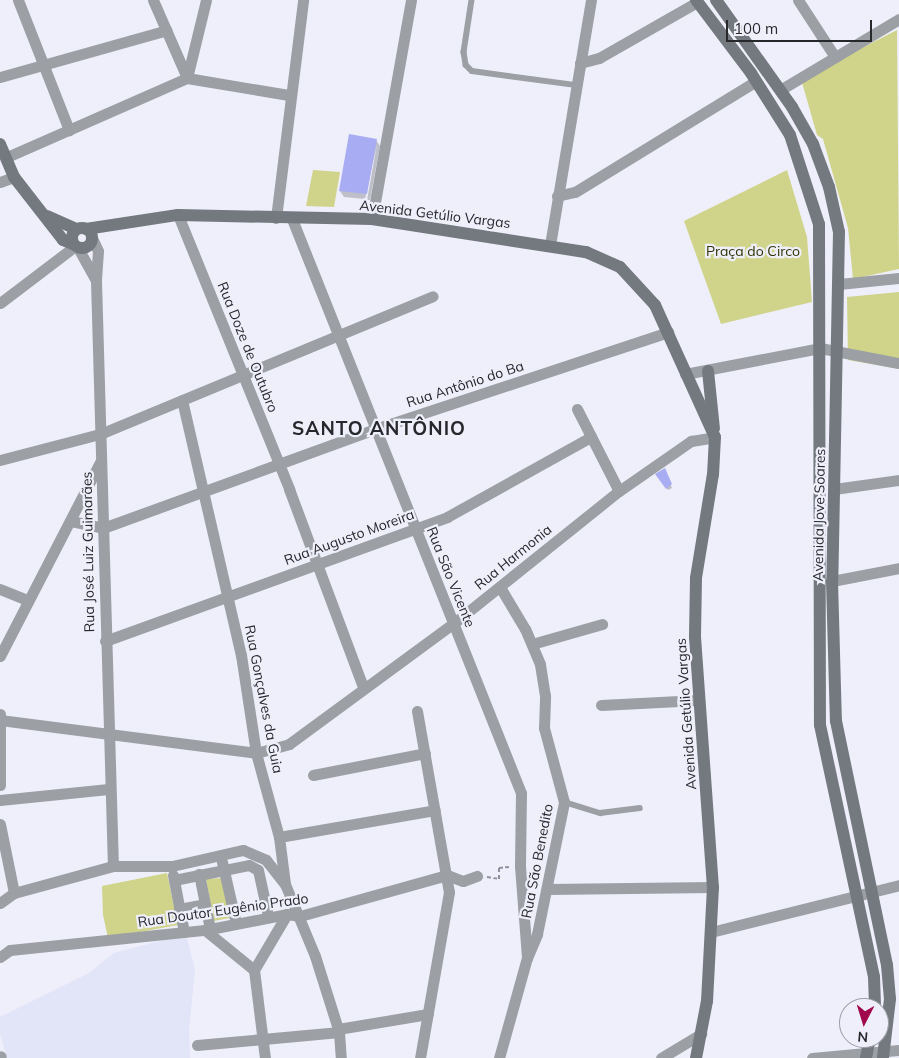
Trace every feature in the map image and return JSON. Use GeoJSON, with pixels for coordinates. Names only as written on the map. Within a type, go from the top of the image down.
{"type":"FeatureCollection","features":[{"type":"Feature","properties":{"kind":"main road","name":"Avenida Jove Soares"},"geometry":{"type":"LineString","coordinates":[[716,0],[780,90],[813,144],[829,187],[840,232],[832,581],[836,721],[841,756],[873,891],[890,999],[884,1054]]}},
{"type":"Feature","properties":{"kind":"main road","name":"Avenida Jove Soares"},"geometry":{"type":"LineString","coordinates":[[697,1],[756,81],[790,136],[819,224],[820,725],[874,978],[875,998]]}},
{"type":"Feature","properties":{"kind":"main road"},"geometry":{"type":"LineString","coordinates":[[0,144],[14,177],[63,240],[75,246],[87,247],[85,232]]}},
{"type":"Feature","properties":{"kind":"main road","name":"Avenida Getúlio Vargas"},"geometry":{"type":"LineString","coordinates":[[85,232],[178,215],[292,219],[372,219],[586,252],[620,267],[655,305],[714,437],[713,474],[696,578],[695,636],[713,887],[707,1001],[696,1058]]}},
{"type":"Feature","properties":{"kind":"main road"},"geometry":{"type":"LineString","coordinates":[[46,216],[85,232]]}},
{"type":"Feature","properties":{"kind":"main road"},"geometry":{"type":"LineString","coordinates":[[75,246],[72,235],[85,232]]}},
{"type":"Feature","properties":{"kind":"main road"},"geometry":{"type":"LineString","coordinates":[[708,371],[714,437]]}},
{"type":"Feature","properties":{"kind":"street"},"geometry":{"type":"LineString","coordinates":[[18,0],[45,64],[69,130]]}},
{"type":"Feature","properties":{"kind":"street"},"geometry":{"type":"LineString","coordinates":[[153,0],[187,78]]}},
{"type":"Feature","properties":{"kind":"street"},"geometry":{"type":"LineString","coordinates":[[187,78],[206,0]]}},
{"type":"Feature","properties":{"kind":"street"},"geometry":{"type":"LineString","coordinates":[[276,218],[289,95],[303,0]]}},
{"type":"Feature","properties":{"kind":"street"},"geometry":{"type":"LineString","coordinates":[[372,219],[411,0]]}},
{"type":"Feature","properties":{"kind":"street"},"geometry":{"type":"LineString","coordinates":[[550,245],[591,0]]}},
{"type":"Feature","properties":{"kind":"street"},"geometry":{"type":"LineString","coordinates":[[798,0],[835,57]]}},
{"type":"Feature","properties":{"kind":"street"},"geometry":{"type":"LineString","coordinates":[[580,63],[599,58],[697,1]]}},
{"type":"Feature","properties":{"kind":"street"},"geometry":{"type":"LineString","coordinates":[[780,90],[898,20]]}},
{"type":"Feature","properties":{"kind":"street"},"geometry":{"type":"LineString","coordinates":[[0,77],[167,30]]}},
{"type":"Feature","properties":{"kind":"street"},"geometry":{"type":"LineString","coordinates":[[7,157],[187,78],[289,95]]}},
{"type":"Feature","properties":{"kind":"street"},"geometry":{"type":"LineString","coordinates":[[558,196],[575,192],[756,81]]}},
{"type":"Feature","properties":{"kind":"street"},"geometry":{"type":"LineString","coordinates":[[0,182],[14,177]]}},
{"type":"Feature","properties":{"kind":"street","name":"Rua Doze de Outubro"},"geometry":{"type":"LineString","coordinates":[[178,215],[279,464],[363,687]]}},
{"type":"Feature","properties":{"kind":"street","name":"Rua São Vicente"},"geometry":{"type":"LineString","coordinates":[[292,219],[521,793],[520,866],[527,958]]}},
{"type":"Feature","properties":{"kind":"street","name":"Rua José Luiz Guimarães"},"geometry":{"type":"LineString","coordinates":[[85,232],[98,251],[96,281],[108,788],[112,866]]}},
{"type":"Feature","properties":{"kind":"street"},"geometry":{"type":"LineString","coordinates":[[0,303],[75,246],[96,281]]}},
{"type":"Feature","properties":{"kind":"street"},"geometry":{"type":"LineString","coordinates":[[839,284],[899,278]]}},
{"type":"Feature","properties":{"kind":"street"},"geometry":{"type":"LineString","coordinates":[[0,460],[100,434],[338,333],[433,296]]}},
{"type":"Feature","properties":{"kind":"street","name":"Rua Antônio do Ba"},"geometry":{"type":"LineString","coordinates":[[102,528],[375,429],[668,332]]}},
{"type":"Feature","properties":{"kind":"street"},"geometry":{"type":"LineString","coordinates":[[685,374],[820,348],[899,363]]}},
{"type":"Feature","properties":{"kind":"street","name":"Rua Gonçalves da Guia"},"geometry":{"type":"LineString","coordinates":[[182,400],[241,655],[256,753],[279,838],[285,884],[290,899],[300,916],[338,1031],[341,1058]]}},
{"type":"Feature","properties":{"kind":"street"},"geometry":{"type":"LineString","coordinates":[[577,409],[619,491]]}},
{"type":"Feature","properties":{"kind":"street","name":"Rua Harmonia"},"geometry":{"type":"LineString","coordinates":[[256,753],[289,744],[363,687],[454,623],[619,491],[691,441],[714,437]]}},
{"type":"Feature","properties":{"kind":"street","name":"Rua Augusto Moreira"},"geometry":{"type":"LineString","coordinates":[[105,641],[447,517],[592,438]]}},
{"type":"Feature","properties":{"kind":"street"},"geometry":{"type":"LineString","coordinates":[[0,656],[27,600],[71,520],[101,459]]}},
{"type":"Feature","properties":{"kind":"street"},"geometry":{"type":"LineString","coordinates":[[834,489],[899,480]]}},
{"type":"Feature","properties":{"kind":"street"},"geometry":{"type":"LineString","coordinates":[[71,520],[102,528]]}},
{"type":"Feature","properties":{"kind":"street"},"geometry":{"type":"LineString","coordinates":[[832,581],[899,568]]}},
{"type":"Feature","properties":{"kind":"street","name":"Rua São Benedito"},"geometry":{"type":"LineString","coordinates":[[499,1058],[527,958],[537,934],[564,802],[544,728],[545,696],[540,664],[532,644],[500,587]]}},
{"type":"Feature","properties":{"kind":"street"},"geometry":{"type":"LineString","coordinates":[[0,589],[27,600]]}},
{"type":"Feature","properties":{"kind":"street"},"geometry":{"type":"LineString","coordinates":[[532,644],[602,624]]}},
{"type":"Feature","properties":{"kind":"street"},"geometry":{"type":"LineString","coordinates":[[602,705],[699,700]]}},
{"type":"Feature","properties":{"kind":"street"},"geometry":{"type":"LineString","coordinates":[[417,711],[449,892],[420,1058]]}},
{"type":"Feature","properties":{"kind":"street"},"geometry":{"type":"LineString","coordinates":[[0,785],[0,718],[256,753]]}},
{"type":"Feature","properties":{"kind":"street"},"geometry":{"type":"LineString","coordinates":[[313,775],[425,752]]}},
{"type":"Feature","properties":{"kind":"street"},"geometry":{"type":"LineString","coordinates":[[0,800],[108,788]]}},
{"type":"Feature","properties":{"kind":"street"},"geometry":{"type":"LineString","coordinates":[[279,838],[435,810]]}},
{"type":"Feature","properties":{"kind":"street"},"geometry":{"type":"LineString","coordinates":[[0,824],[14,893]]}},
{"type":"Feature","properties":{"kind":"street"},"geometry":{"type":"LineString","coordinates":[[0,903],[14,893],[112,866],[172,866],[243,850],[254,852],[266,860],[285,884]]}},
{"type":"Feature","properties":{"kind":"street"},"geometry":{"type":"LineString","coordinates":[[221,855],[236,924]]}},
{"type":"Feature","properties":{"kind":"street"},"geometry":{"type":"LineString","coordinates":[[174,880],[249,865],[258,870],[268,916]]}},
{"type":"Feature","properties":{"kind":"street"},"geometry":{"type":"LineString","coordinates":[[172,866],[184,932]]}},
{"type":"Feature","properties":{"kind":"street"},"geometry":{"type":"LineString","coordinates":[[199,874],[205,904],[207,930],[254,970]]}},
{"type":"Feature","properties":{"kind":"street","name":"Rua Doutor Eugênio Prado"},"geometry":{"type":"LineString","coordinates":[[0,957],[10,950],[207,930],[268,916],[287,914],[300,916],[447,875],[462,880],[478,876]]}},
{"type":"Feature","properties":{"kind":"street"},"geometry":{"type":"LineString","coordinates":[[711,932],[899,885]]}},
{"type":"Feature","properties":{"kind":"street"},"geometry":{"type":"LineString","coordinates":[[547,889],[713,887]]}},
{"type":"Feature","properties":{"kind":"street"},"geometry":{"type":"LineString","coordinates":[[180,909],[205,904]]}},
{"type":"Feature","properties":{"kind":"street"},"geometry":{"type":"LineString","coordinates":[[265,1058],[254,970],[287,914]]}},
{"type":"Feature","properties":{"kind":"street"},"geometry":{"type":"LineString","coordinates":[[197,1044],[338,1031],[428,1014]]}},
{"type":"Feature","properties":{"kind":"street"},"geometry":{"type":"LineString","coordinates":[[661,1058],[701,1034]]}},
{"type":"Feature","properties":{"kind":"street"},"geometry":{"type":"LineString","coordinates":[[812,1058],[884,1054],[899,1050]]}},
{"type":"Feature","properties":{"kind":"lane"},"geometry":{"type":"LineString","coordinates":[[472,0],[464,52],[466,65],[472,71],[576,85]]}},
{"type":"Feature","properties":{"kind":"lane"},"geometry":{"type":"LineString","coordinates":[[564,802],[600,813],[640,808]]}},
{"type":"Feature","properties":{"kind":"path"},"geometry":{"type":"LineString","coordinates":[[478,876],[499,878],[499,868],[520,866]]}},
{"type":"Feature","properties":{"kind":"shaded area"},"geometry":{"type":"Polygon","coordinates":[[[186,934],[195,970],[189,1029],[190,1058],[7,1058],[0,1033],[0,1017],[89,973],[114,953],[186,934]]]}},
{"type":"Feature","properties":{"kind":"green space"},"geometry":{"type":"Polygon","coordinates":[[[897,30],[899,269],[853,279],[848,228],[823,139],[817,135],[801,79],[897,30]]]}},
{"type":"Feature","properties":{"kind":"green space"},"geometry":{"type":"Polygon","coordinates":[[[313,170],[340,172],[334,207],[306,206],[313,170]]]}},
{"type":"Feature","properties":{"kind":"green space","name":"Praça do Circo"},"geometry":{"type":"Polygon","coordinates":[[[787,170],[807,237],[812,302],[721,324],[684,221],[787,170]]]}},
{"type":"Feature","properties":{"kind":"green space"},"geometry":{"type":"Polygon","coordinates":[[[899,292],[899,369],[848,360],[847,297],[899,292]]]}},
{"type":"Feature","properties":{"kind":"green space"},"geometry":{"type":"Polygon","coordinates":[[[167,873],[178,925],[108,938],[103,915],[102,886],[167,873]]]}},
{"type":"Feature","properties":{"kind":"green space"},"geometry":{"type":"Polygon","coordinates":[[[222,878],[230,918],[214,921],[206,879],[222,878]]]}},
{"type":"Feature","properties":{"kind":"building"},"geometry":{"type":"Polygon","coordinates":[[[349,134],[377,139],[367,194],[339,191],[349,134]]]}},
{"type":"Feature","properties":{"kind":"building"},"geometry":{"type":"Polygon","coordinates":[[[665,468],[672,484],[666,489],[655,474],[665,468]]]}},
{"type":"Feature","properties":{"kind":"district","name":"SANTO ANTÔNIO"},"geometry":{"type":"Point","coordinates":[379,429]}}]}
